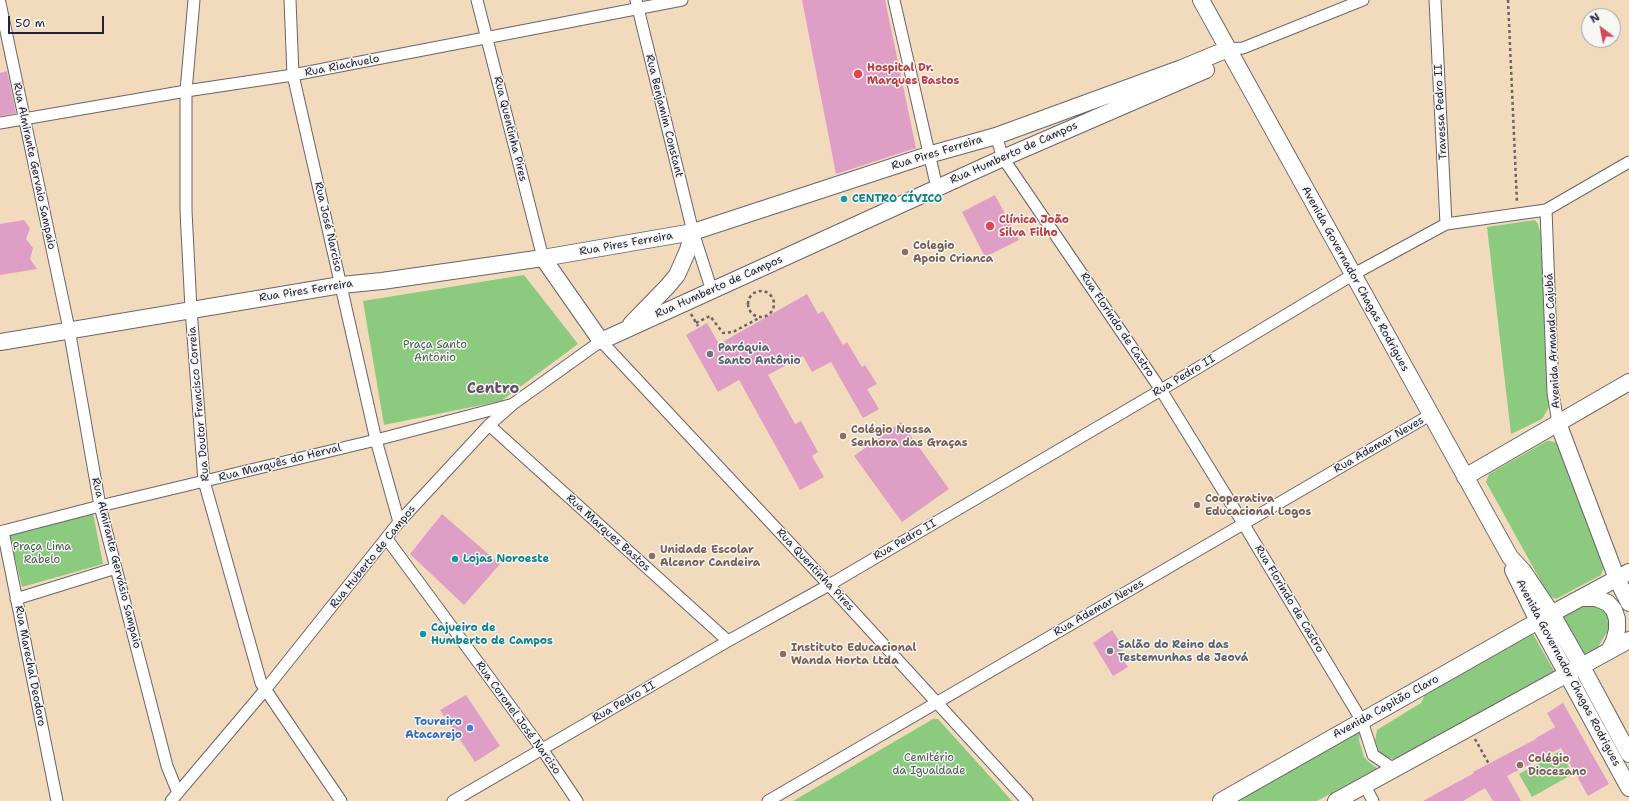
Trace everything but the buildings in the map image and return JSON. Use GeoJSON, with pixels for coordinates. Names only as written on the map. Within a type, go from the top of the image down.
{"type":"FeatureCollection","features":[{"type":"Feature","properties":{"kind":"main road","name":"Avenida Governador Chagas Rodrigues"},"geometry":{"type":"LineString","coordinates":[[1201,0],[1235,52],[1430,415],[1510,557],[1511,566],[1545,618],[1582,667],[1629,754]]}},
{"type":"Feature","properties":{"kind":"main road","name":"Rua Pires Ferreira"},"geometry":{"type":"LineString","coordinates":[[0,342],[68,329],[341,285],[382,282],[543,258],[694,232],[928,155],[996,136],[1182,68],[1235,52]]}},
{"type":"Feature","properties":{"kind":"main road","name":"Rua Humberto de Campos"},"geometry":{"type":"LineString","coordinates":[[601,341],[1235,52]]}},
{"type":"Feature","properties":{"kind":"main road"},"geometry":{"type":"LineString","coordinates":[[625,330],[667,287],[676,275],[688,250],[694,232]]}},
{"type":"Feature","properties":{"kind":"main road"},"geometry":{"type":"LineString","coordinates":[[543,258],[601,341]]}},
{"type":"Feature","properties":{"kind":"main road"},"geometry":{"type":"LineString","coordinates":[[1465,477],[1629,382]]}},
{"type":"Feature","properties":{"kind":"main road","name":"Avenida Armando Cajubá"},"geometry":{"type":"LineString","coordinates":[[1558,423],[1623,575],[1629,603]]}},
{"type":"Feature","properties":{"kind":"main road"},"geometry":{"type":"LineString","coordinates":[[1545,618],[1623,575]]}},
{"type":"Feature","properties":{"kind":"main road"},"geometry":{"type":"LineString","coordinates":[[1582,598],[1596,598],[1608,603],[1614,610],[1617,619],[1617,630],[1609,651]]}},
{"type":"Feature","properties":{"kind":"main road","name":"Avenida Governador Chagas Rodrigues"},"geometry":{"type":"LineString","coordinates":[[1545,618],[1567,675],[1629,788]]}},
{"type":"Feature","properties":{"kind":"main road","name":"Avenida Capitão Claro"},"geometry":{"type":"LineString","coordinates":[[1221,801],[1545,618]]}},
{"type":"Feature","properties":{"kind":"main road"},"geometry":{"type":"LineString","coordinates":[[1336,801],[1629,640]]}},
{"type":"Feature","properties":{"kind":"street","name":"Rua Doutor Francisco Correia"},"geometry":{"type":"LineString","coordinates":[[194,0],[186,91],[186,211],[191,309],[204,481],[261,683],[341,801]]}},
{"type":"Feature","properties":{"kind":"street","name":"Rua José Narciso"},"geometry":{"type":"LineString","coordinates":[[290,0],[293,75],[376,440],[399,522]]}},
{"type":"Feature","properties":{"kind":"street","name":"Rua Quentinha Pires"},"geometry":{"type":"LineString","coordinates":[[477,0],[543,258]]}},
{"type":"Feature","properties":{"kind":"street","name":"Rua Riachuelo"},"geometry":{"type":"LineString","coordinates":[[0,123],[186,91],[293,75],[486,37],[637,4],[682,0]]}},
{"type":"Feature","properties":{"kind":"street"},"geometry":{"type":"LineString","coordinates":[[894,0],[928,155],[937,188]]}},
{"type":"Feature","properties":{"kind":"street"},"geometry":{"type":"LineString","coordinates":[[1235,52],[1363,0]]}},
{"type":"Feature","properties":{"kind":"street","name":"Travessa Pedro II"},"geometry":{"type":"LineString","coordinates":[[1435,0],[1446,224]]}},
{"type":"Feature","properties":{"kind":"street","name":"Rua Almirante Gervaio Sampaio"},"geometry":{"type":"LineString","coordinates":[[0,3],[68,329]]}},
{"type":"Feature","properties":{"kind":"street","name":"Rua Benjamim Constant"},"geometry":{"type":"LineString","coordinates":[[637,4],[694,232],[712,291]]}},
{"type":"Feature","properties":{"kind":"street","name":"Rua Florindo de Castro"},"geometry":{"type":"LineString","coordinates":[[996,136],[1003,158],[1161,390],[1243,523],[1362,721],[1373,755],[1394,769]]}},
{"type":"Feature","properties":{"kind":"street"},"geometry":{"type":"LineString","coordinates":[[1446,224],[1546,210],[1629,162]]}},
{"type":"Feature","properties":{"kind":"street","name":"Avenida Armando Cajubá"},"geometry":{"type":"LineString","coordinates":[[1546,210],[1553,393],[1558,423]]}},
{"type":"Feature","properties":{"kind":"street","name":"Rua Pedro II"},"geometry":{"type":"LineString","coordinates":[[453,801],[1161,390],[1354,274],[1446,224]]}},
{"type":"Feature","properties":{"kind":"street","name":"Rua Almirante Gervásio Sampaio"},"geometry":{"type":"LineString","coordinates":[[68,329],[100,506],[175,797]]}},
{"type":"Feature","properties":{"kind":"street","name":"Rua Quentinha Pires"},"geometry":{"type":"LineString","coordinates":[[601,341],[829,584],[1027,801]]}},
{"type":"Feature","properties":{"kind":"street","name":"Rua Huberto de Campos"},"geometry":{"type":"LineString","coordinates":[[175,797],[265,690],[387,539],[399,522],[489,425],[513,404],[601,341]]}},
{"type":"Feature","properties":{"kind":"street","name":"Rua Marquês do Herval"},"geometry":{"type":"LineString","coordinates":[[1,532],[100,506],[376,440],[513,404]]}},
{"type":"Feature","properties":{"kind":"street","name":"Rua Ademar Neves"},"geometry":{"type":"LineString","coordinates":[[768,801],[1430,415]]}},
{"type":"Feature","properties":{"kind":"street","name":"Rua Marques Bastos"},"geometry":{"type":"LineString","coordinates":[[489,425],[728,642]]}},
{"type":"Feature","properties":{"kind":"street","name":"Rua Marechal Deodoro"},"geometry":{"type":"LineString","coordinates":[[1,532],[16,599],[54,800]]}},
{"type":"Feature","properties":{"kind":"street","name":"Rua Coronel José Narciso"},"geometry":{"type":"LineString","coordinates":[[387,539],[542,749],[577,801]]}},
{"type":"Feature","properties":{"kind":"street"},"geometry":{"type":"LineString","coordinates":[[16,599],[116,568]]}},
{"type":"Feature","properties":{"kind":"street"},"geometry":{"type":"LineString","coordinates":[[1365,786],[1373,801]]}},
{"type":"Feature","properties":{"kind":"path"},"geometry":{"type":"LineString","coordinates":[[1508,0],[1517,214]]}},
{"type":"Feature","properties":{"kind":"path"},"geometry":{"type":"LineString","coordinates":[[696,323],[710,316],[723,333],[733,332],[761,317],[768,315],[773,309],[774,302],[771,295],[764,291],[755,292],[748,302],[749,309],[754,315],[761,317]]}},
{"type":"Feature","properties":{"kind":"path"},"geometry":{"type":"LineString","coordinates":[[1469,729],[1489,764]]}},
{"type":"Feature","properties":{"kind":"green space"},"geometry":{"type":"Polygon","coordinates":[[[1535,220],[1538,224],[1541,235],[1549,407],[1542,419],[1511,434],[1487,227],[1535,220]]]}},
{"type":"Feature","properties":{"kind":"green space","name":"Praça Santo Antônio"},"geometry":{"type":"Polygon","coordinates":[[[524,275],[578,344],[501,401],[384,425],[363,301],[524,275]]]}},
{"type":"Feature","properties":{"kind":"green space"},"geometry":{"type":"Polygon","coordinates":[[[1547,441],[1559,444],[1604,567],[1601,575],[1556,599],[1549,596],[1486,482],[1489,474],[1547,441]]]}},
{"type":"Feature","properties":{"kind":"green space","name":"Praça Lima Rabelo"},"geometry":{"type":"Polygon","coordinates":[[[93,513],[103,564],[22,587],[9,534],[93,513]]]}},
{"type":"Feature","properties":{"kind":"green space"},"geometry":{"type":"Polygon","coordinates":[[[1586,604],[1603,608],[1609,617],[1609,629],[1598,647],[1582,655],[1560,618],[1586,604]]]}},
{"type":"Feature","properties":{"kind":"green space"},"geometry":{"type":"Polygon","coordinates":[[[1533,634],[1554,671],[1395,759],[1389,758],[1379,752],[1375,741],[1377,730],[1421,703],[1425,695],[1533,634]]]}},
{"type":"Feature","properties":{"kind":"green space","name":"Cemitério da Igualdade"},"geometry":{"type":"Polygon","coordinates":[[[933,719],[938,719],[1012,801],[793,801],[933,719]]]}},
{"type":"Feature","properties":{"kind":"green space"},"geometry":{"type":"Polygon","coordinates":[[[1360,731],[1359,740],[1364,757],[1377,768],[1317,801],[1235,801],[1360,731]]]}},
{"type":"Feature","properties":{"kind":"green space"},"geometry":{"type":"Polygon","coordinates":[[[1560,751],[1573,774],[1532,797],[1519,774],[1560,751]]]}},
{"type":"Feature","properties":{"kind":"place","name":"Hospital Dr. Marques Bastos"},"geometry":{"type":"Point","coordinates":[858,74]}},
{"type":"Feature","properties":{"kind":"place","name":"CENTRO CÍVICO"},"geometry":{"type":"Point","coordinates":[844,199]}},
{"type":"Feature","properties":{"kind":"place","name":"Clínica João Silva Filho"},"geometry":{"type":"Point","coordinates":[990,226]}},
{"type":"Feature","properties":{"kind":"place","name":"Colegio Apoio Crianca"},"geometry":{"type":"Point","coordinates":[905,252]}},
{"type":"Feature","properties":{"kind":"place","name":"Paróquia Santo Antônio"},"geometry":{"type":"Point","coordinates":[710,354]}},
{"type":"Feature","properties":{"kind":"place","name":"Colégio Nossa Senhora das Graças"},"geometry":{"type":"Point","coordinates":[843,436]}},
{"type":"Feature","properties":{"kind":"place","name":"Cooperativa Educacional Logos"},"geometry":{"type":"Point","coordinates":[1197,505]}},
{"type":"Feature","properties":{"kind":"place","name":"Unidade Escolar Alcenor Candeira"},"geometry":{"type":"Point","coordinates":[652,556]}},
{"type":"Feature","properties":{"kind":"place","name":"Lojas Noroeste"},"geometry":{"type":"Point","coordinates":[455,559]}},
{"type":"Feature","properties":{"kind":"place","name":"Cajueiro de Humberto de Campos"},"geometry":{"type":"Point","coordinates":[423,634]}},
{"type":"Feature","properties":{"kind":"place","name":"Salão do Reino das Testemunhas de Jeová"},"geometry":{"type":"Point","coordinates":[1110,651]}},
{"type":"Feature","properties":{"kind":"place","name":"Instituto Educacional Wanda Horta Ltda"},"geometry":{"type":"Point","coordinates":[783,654]}},
{"type":"Feature","properties":{"kind":"place","name":"Toureiro Atacarejo"},"geometry":{"type":"Point","coordinates":[470,728]}},
{"type":"Feature","properties":{"kind":"place","name":"Colégio Diocesano"},"geometry":{"type":"Point","coordinates":[1520,765]}},
{"type":"Feature","properties":{"kind":"district","name":"Centro"},"geometry":{"type":"Point","coordinates":[493,389]}}]}
